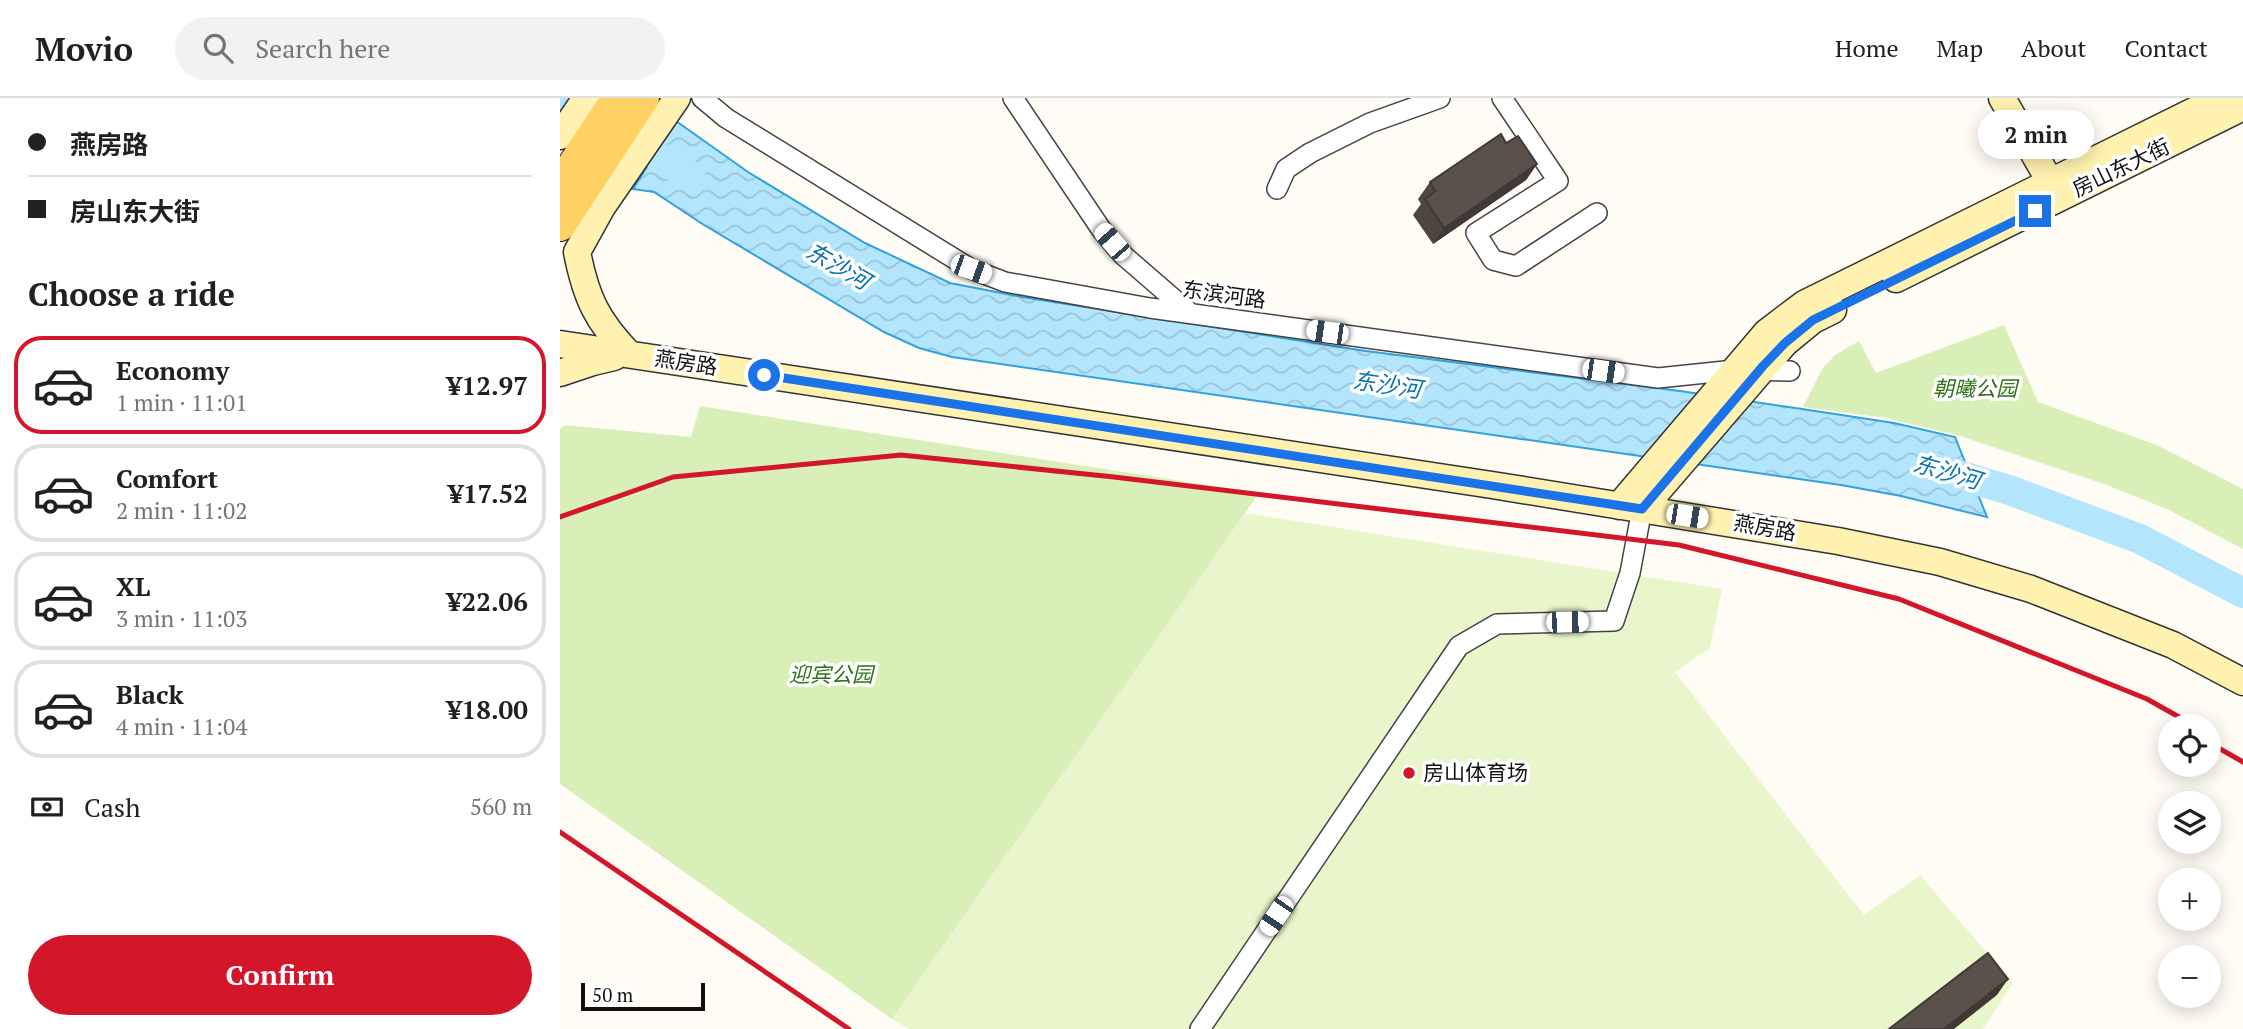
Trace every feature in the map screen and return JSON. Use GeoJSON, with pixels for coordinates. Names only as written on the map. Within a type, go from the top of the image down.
{"type":"FeatureCollection","features":[{"type":"Feature","properties":{"kind":"main road"},"geometry":{"type":"LineString","coordinates":[[560,136],[586,98]]}},
{"type":"Feature","properties":{"kind":"main road"},"geometry":{"type":"LineString","coordinates":[[617,98],[573,200],[577,252],[587,292],[595,312],[610,334],[629,354]]}},
{"type":"Feature","properties":{"kind":"main road"},"geometry":{"type":"LineString","coordinates":[[573,200],[644,98]]}},
{"type":"Feature","properties":{"kind":"main road"},"geometry":{"type":"LineString","coordinates":[[573,200],[677,98]]}},
{"type":"Feature","properties":{"kind":"main road"},"geometry":{"type":"LineString","coordinates":[[2002,98],[2055,190]]}},
{"type":"Feature","properties":{"kind":"main road","name":"房山东大街"},"geometry":{"type":"LineString","coordinates":[[1631,507],[1738,380],[1813,320],[2220,98]]}},
{"type":"Feature","properties":{"kind":"main road","name":"房山东大街"},"geometry":{"type":"LineString","coordinates":[[2055,190],[2243,107]]}},
{"type":"Feature","properties":{"kind":"main road","name":"燕房路"},"geometry":{"type":"LineString","coordinates":[[560,344],[1838,541],[1940,562],[2031,589],[2173,645],[2243,682]]}},
{"type":"Feature","properties":{"kind":"main road"},"geometry":{"type":"LineString","coordinates":[[560,373],[629,354]]}},
{"type":"Feature","properties":{"kind":"street","name":"东滨河路"},"geometry":{"type":"LineString","coordinates":[[702,98],[726,118],[971,269],[1005,282],[1190,313],[1658,378],[1738,380],[1790,371]]}},
{"type":"Feature","properties":{"kind":"street"},"geometry":{"type":"LineString","coordinates":[[1013,98],[1101,229],[1124,255],[1190,313]]}},
{"type":"Feature","properties":{"kind":"street"},"geometry":{"type":"LineString","coordinates":[[1277,189],[1286,169],[1310,153],[1414,103],[1440,98]]}},
{"type":"Feature","properties":{"kind":"street"},"geometry":{"type":"LineString","coordinates":[[1502,98],[1558,181],[1476,233],[1493,260],[1516,266],[1597,213]]}},
{"type":"Feature","properties":{"kind":"street"},"geometry":{"type":"LineString","coordinates":[[1200,1029],[1459,646],[1497,624],[1614,621],[1629,573],[1631,507]]}},
{"type":"Feature","properties":{"kind":"green space","name":"朝曦公园"},"geometry":{"type":"Polygon","coordinates":[[[2004,325],[2038,402],[2159,446],[2243,489],[2243,549],[2167,509],[2104,484],[1960,436],[1886,418],[1803,407],[1822,369],[1835,355],[1859,341],[1876,373],[2004,325]]]}},
{"type":"Feature","properties":{"kind":"green space","name":"迎宾公园"},"geometry":{"type":"Polygon","coordinates":[[[700,406],[1259,493],[892,1019],[560,784],[560,429],[565,425],[691,437],[700,406]]]}},
{"type":"Feature","properties":{"kind":"green space","name":"房山体育场"},"geometry":{"type":"Polygon","coordinates":[[[1245,513],[1722,589],[1710,648],[1675,672],[1864,915],[1920,875],[2013,983],[1983,1029],[909,1029],[892,1019],[1245,513]]]}},
{"type":"Feature","properties":{"kind":"water"},"geometry":{"type":"Polygon","coordinates":[[[676,121],[748,172],[865,243],[950,283],[1022,297],[1366,351],[1680,391],[1894,423],[1955,437],[1987,517],[1901,496],[1841,485],[952,357],[919,348],[884,332],[704,225],[654,192],[633,189],[676,121]]]}},
{"type":"Feature","properties":{"kind":"building"},"geometry":{"type":"Polygon","coordinates":[[[1501,134],[1506,143],[1518,136],[1537,164],[1444,228],[1425,199],[1435,191],[1430,182],[1501,134]]]}},
{"type":"Feature","properties":{"kind":"building"},"geometry":{"type":"Polygon","coordinates":[[[1988,953],[2008,979],[1944,1029],[1889,1029],[1988,953]]]}},
{"type":"Feature","properties":{"kind":"waterway","name":"东沙河"},"geometry":{"type":"LineString","coordinates":[[565,98],[690,176]]}},
{"type":"Feature","properties":{"kind":"waterway","name":"东沙河"},"geometry":{"type":"LineString","coordinates":[[1933,467],[2009,490],[2140,539],[2243,593]]}},
{"type":"Feature","properties":{"kind":"railway"},"geometry":{"type":"LineString","coordinates":[[560,517],[673,477],[901,455],[1114,477],[1679,545],[1899,599],[2147,699],[2174,714]]}},
{"type":"Feature","properties":{"kind":"railway"},"geometry":{"type":"LineString","coordinates":[[2221,749],[2243,762]]}},
{"type":"Feature","properties":{"kind":"railway"},"geometry":{"type":"LineString","coordinates":[[560,832],[849,1029]]}},
{"type":"Feature","properties":{"kind":"place","name":"房山体育场"},"geometry":{"type":"Point","coordinates":[1409,773]}},
{"type":"Feature","properties":{"kind":"route"},"geometry":{"type":"LineString","coordinates":[[764,375],[1642,509],[1763,366],[1813,320],[2035,211]]}}]}
